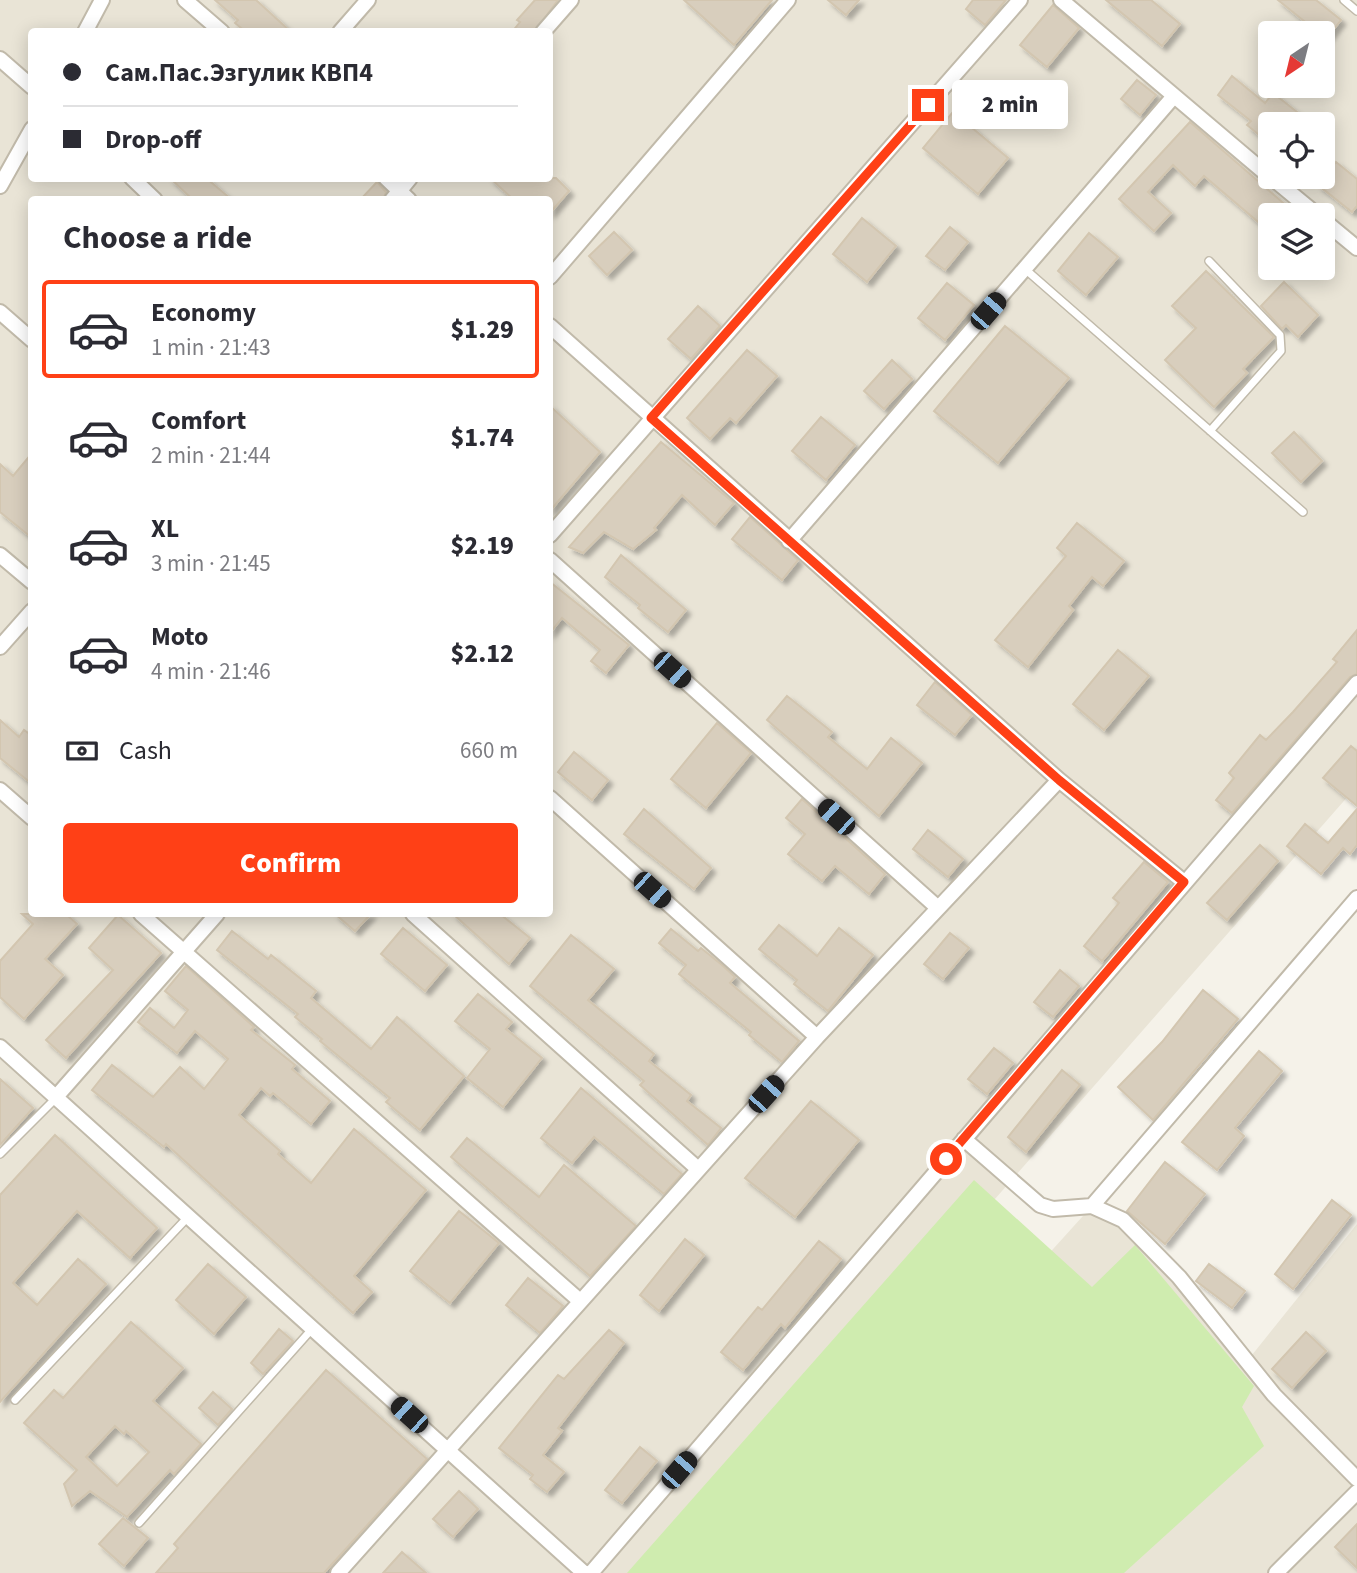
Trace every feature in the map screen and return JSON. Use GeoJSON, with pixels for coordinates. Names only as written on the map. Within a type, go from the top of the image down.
{"type":"FeatureCollection","features":[{"type":"Feature","properties":{"kind":"street"},"geometry":{"type":"LineString","coordinates":[[87,28],[102,0]]}},
{"type":"Feature","properties":{"kind":"street"},"geometry":{"type":"LineString","coordinates":[[185,0],[217,28]]}},
{"type":"Feature","properties":{"kind":"street"},"geometry":{"type":"LineString","coordinates":[[344,28],[368,0]]}},
{"type":"Feature","properties":{"kind":"street"},"geometry":{"type":"LineString","coordinates":[[546,28],[571,0]]}},
{"type":"Feature","properties":{"kind":"street"},"geometry":{"type":"LineString","coordinates":[[553,273],[788,0]]}},
{"type":"Feature","properties":{"kind":"street"},"geometry":{"type":"LineString","coordinates":[[553,531],[1020,0]]}},
{"type":"Feature","properties":{"kind":"street"},"geometry":{"type":"LineString","coordinates":[[1061,0],[1258,166]]}},
{"type":"Feature","properties":{"kind":"street"},"geometry":{"type":"LineString","coordinates":[[0,59],[28,84]]}},
{"type":"Feature","properties":{"kind":"street"},"geometry":{"type":"LineString","coordinates":[[789,541],[1174,96]]}},
{"type":"Feature","properties":{"kind":"street"},"geometry":{"type":"LineString","coordinates":[[0,186],[28,136]]}},
{"type":"Feature","properties":{"kind":"street"},"geometry":{"type":"LineString","coordinates":[[136,182],[151,196]]}},
{"type":"Feature","properties":{"kind":"street"},"geometry":{"type":"LineString","coordinates":[[1286,189],[1302,203]]}},
{"type":"Feature","properties":{"kind":"street"},"geometry":{"type":"LineString","coordinates":[[1335,230],[1357,248]]}},
{"type":"Feature","properties":{"kind":"street"},"geometry":{"type":"LineString","coordinates":[[0,312],[28,336]]}},
{"type":"Feature","properties":{"kind":"street"},"geometry":{"type":"LineString","coordinates":[[553,329],[1059,780],[1184,882]]}},
{"type":"Feature","properties":{"kind":"street"},"geometry":{"type":"LineString","coordinates":[[0,555],[28,579]]}},
{"type":"Feature","properties":{"kind":"street"},"geometry":{"type":"LineString","coordinates":[[553,563],[938,908]]}},
{"type":"Feature","properties":{"kind":"street"},"geometry":{"type":"LineString","coordinates":[[0,648],[28,616]]}},
{"type":"Feature","properties":{"kind":"street"},"geometry":{"type":"LineString","coordinates":[[591,1573],[1357,683]]}},
{"type":"Feature","properties":{"kind":"street"},"geometry":{"type":"LineString","coordinates":[[338,1573],[817,1037],[1059,780]]}},
{"type":"Feature","properties":{"kind":"street"},"geometry":{"type":"LineString","coordinates":[[0,790],[28,814]]}},
{"type":"Feature","properties":{"kind":"street"},"geometry":{"type":"LineString","coordinates":[[553,801],[817,1037]]}},
{"type":"Feature","properties":{"kind":"street"},"geometry":{"type":"LineString","coordinates":[[1092,1206],[1357,898]]}},
{"type":"Feature","properties":{"kind":"street"},"geometry":{"type":"LineString","coordinates":[[144,917],[580,1301]]}},
{"type":"Feature","properties":{"kind":"street"},"geometry":{"type":"LineString","coordinates":[[56,1097],[214,917]]}},
{"type":"Feature","properties":{"kind":"street"},"geometry":{"type":"LineString","coordinates":[[416,917],[698,1169]]}},
{"type":"Feature","properties":{"kind":"street"},"geometry":{"type":"LineString","coordinates":[[0,1047],[584,1573]]}},
{"type":"Feature","properties":{"kind":"street"},"geometry":{"type":"LineString","coordinates":[[964,1139],[1040,1205],[1053,1209],[1092,1206],[1123,1220],[1179,1277],[1274,1395],[1357,1479]]}},
{"type":"Feature","properties":{"kind":"street"},"geometry":{"type":"LineString","coordinates":[[1276,1573],[1357,1492]]}},
{"type":"Feature","properties":{"kind":"lane"},"geometry":{"type":"LineString","coordinates":[[1344,0],[1357,11]]}},
{"type":"Feature","properties":{"kind":"lane"},"geometry":{"type":"LineString","coordinates":[[1209,261],[1280,335],[1281,351],[1210,431]]}},
{"type":"Feature","properties":{"kind":"lane"},"geometry":{"type":"LineString","coordinates":[[1025,269],[1303,512]]}},
{"type":"Feature","properties":{"kind":"lane"},"geometry":{"type":"LineString","coordinates":[[0,1154],[56,1097]]}},
{"type":"Feature","properties":{"kind":"lane"},"geometry":{"type":"LineString","coordinates":[[15,1400],[188,1217]]}},
{"type":"Feature","properties":{"kind":"lane"},"geometry":{"type":"LineString","coordinates":[[139,1523],[312,1328]]}},
{"type":"Feature","properties":{"kind":"shaded area"},"geometry":{"type":"Polygon","coordinates":[[[0,0],[1357,0],[1357,786],[667,1573],[0,1573],[0,0]]]}},
{"type":"Feature","properties":{"kind":"shaded area"},"geometry":{"type":"Polygon","coordinates":[[[1092,1206],[1123,1220],[1248,1360],[1357,1224],[1357,1573],[760,1573],[1092,1206]]]}},
{"type":"Feature","properties":{"kind":"green space"},"geometry":{"type":"Polygon","coordinates":[[[974,1180],[1092,1287],[1135,1245],[1254,1386],[1242,1407],[1264,1446],[1124,1573],[627,1573],[974,1180]]]}},
{"type":"Feature","properties":{"kind":"building"},"geometry":{"type":"Polygon","coordinates":[[[215,0],[256,0],[287,28],[241,28],[235,23],[238,20],[215,0]]]}},
{"type":"Feature","properties":{"kind":"building"},"geometry":{"type":"Polygon","coordinates":[[[535,0],[558,0],[537,28],[515,28],[520,22],[517,20],[535,0]]]}},
{"type":"Feature","properties":{"kind":"building"},"geometry":{"type":"Polygon","coordinates":[[[684,0],[772,0],[734,45],[684,0]]]}},
{"type":"Feature","properties":{"kind":"building"},"geometry":{"type":"Polygon","coordinates":[[[828,0],[859,0],[846,15],[828,0]]]}},
{"type":"Feature","properties":{"kind":"building"},"geometry":{"type":"Polygon","coordinates":[[[973,0],[1006,0],[985,25],[966,9],[973,0]]]}},
{"type":"Feature","properties":{"kind":"building"},"geometry":{"type":"Polygon","coordinates":[[[1106,0],[1151,0],[1180,24],[1162,46],[1106,0]]]}},
{"type":"Feature","properties":{"kind":"building"},"geometry":{"type":"Polygon","coordinates":[[[1278,0],[1316,0],[1341,20],[1335,28],[1335,21],[1304,21],[1278,0]]]}},
{"type":"Feature","properties":{"kind":"building"},"geometry":{"type":"Polygon","coordinates":[[[1053,5],[1079,28],[1047,67],[1020,45],[1053,5]]]}},
{"type":"Feature","properties":{"kind":"building"},"geometry":{"type":"Polygon","coordinates":[[[1232,76],[1265,103],[1269,98],[1279,98],[1297,112],[1258,112],[1258,134],[1247,125],[1251,121],[1218,95],[1232,76]]]}},
{"type":"Feature","properties":{"kind":"building"},"geometry":{"type":"Polygon","coordinates":[[[1137,80],[1156,95],[1140,115],[1121,99],[1137,80]]]}},
{"type":"Feature","properties":{"kind":"building"},"geometry":{"type":"Polygon","coordinates":[[[953,112],[1008,158],[978,194],[923,148],[953,112]]]}},
{"type":"Feature","properties":{"kind":"building"},"geometry":{"type":"Polygon","coordinates":[[[1190,122],[1258,181],[1258,189],[1267,189],[1283,203],[1258,203],[1258,222],[1204,176],[1195,186],[1173,165],[1148,192],[1171,213],[1154,231],[1119,199],[1190,122]]]}},
{"type":"Feature","properties":{"kind":"building"},"geometry":{"type":"Polygon","coordinates":[[[1335,163],[1357,179],[1357,206],[1352,212],[1323,189],[1335,189],[1335,163]]]}},
{"type":"Feature","properties":{"kind":"building"},"geometry":{"type":"Polygon","coordinates":[[[553,178],[556,178],[569,191],[553,210],[553,196],[510,196],[494,182],[553,182],[553,178]]]}},
{"type":"Feature","properties":{"kind":"building"},"geometry":{"type":"Polygon","coordinates":[[[174,182],[211,182],[227,196],[189,196],[174,182]]]}},
{"type":"Feature","properties":{"kind":"building"},"geometry":{"type":"Polygon","coordinates":[[[377,182],[386,192],[384,196],[364,196],[377,182]]]}},
{"type":"Feature","properties":{"kind":"building"},"geometry":{"type":"Polygon","coordinates":[[[862,218],[896,246],[867,282],[833,254],[862,218]]]}},
{"type":"Feature","properties":{"kind":"building"},"geometry":{"type":"Polygon","coordinates":[[[950,227],[968,242],[945,270],[926,256],[950,227]]]}},
{"type":"Feature","properties":{"kind":"building"},"geometry":{"type":"Polygon","coordinates":[[[614,232],[632,250],[607,275],[589,256],[614,232]]]}},
{"type":"Feature","properties":{"kind":"building"},"geometry":{"type":"Polygon","coordinates":[[[1089,233],[1118,257],[1086,295],[1058,271],[1089,233]]]}},
{"type":"Feature","properties":{"kind":"building"},"geometry":{"type":"Polygon","coordinates":[[[1206,271],[1274,337],[1243,369],[1247,373],[1214,407],[1165,360],[1196,328],[1172,306],[1206,271]]]}},
{"type":"Feature","properties":{"kind":"building"},"geometry":{"type":"Polygon","coordinates":[[[1284,282],[1318,315],[1298,337],[1286,325],[1282,329],[1261,306],[1284,282]]]}},
{"type":"Feature","properties":{"kind":"building"},"geometry":{"type":"Polygon","coordinates":[[[947,283],[974,305],[945,340],[918,318],[947,283]]]}},
{"type":"Feature","properties":{"kind":"building"},"geometry":{"type":"Polygon","coordinates":[[[698,306],[720,326],[691,359],[668,339],[698,306]]]}},
{"type":"Feature","properties":{"kind":"building"},"geometry":{"type":"Polygon","coordinates":[[[1005,326],[1069,378],[998,463],[934,411],[1005,326]]]}},
{"type":"Feature","properties":{"kind":"building"},"geometry":{"type":"Polygon","coordinates":[[[747,350],[777,376],[736,423],[730,418],[710,439],[687,418],[747,350]]]}},
{"type":"Feature","properties":{"kind":"building"},"geometry":{"type":"Polygon","coordinates":[[[892,360],[912,379],[884,409],[864,391],[892,360]]]}},
{"type":"Feature","properties":{"kind":"building"},"geometry":{"type":"Polygon","coordinates":[[[553,409],[600,452],[553,507],[553,409]]]}},
{"type":"Feature","properties":{"kind":"building"},"geometry":{"type":"Polygon","coordinates":[[[821,417],[855,445],[826,480],[792,451],[821,417]]]}},
{"type":"Feature","properties":{"kind":"building"},"geometry":{"type":"Polygon","coordinates":[[[1294,432],[1322,461],[1301,482],[1272,453],[1294,432]]]}},
{"type":"Feature","properties":{"kind":"building"},"geometry":{"type":"Polygon","coordinates":[[[661,442],[734,503],[715,525],[682,495],[654,528],[656,530],[633,549],[604,532],[583,553],[569,547],[661,442]]]}},
{"type":"Feature","properties":{"kind":"building"},"geometry":{"type":"Polygon","coordinates":[[[28,458],[28,535],[0,512],[0,464],[13,476],[28,458]]]}},
{"type":"Feature","properties":{"kind":"building"},"geometry":{"type":"Polygon","coordinates":[[[750,517],[798,560],[782,580],[732,539],[750,517]]]}},
{"type":"Feature","properties":{"kind":"building"},"geometry":{"type":"Polygon","coordinates":[[[1077,523],[1124,561],[1103,586],[1092,577],[1069,606],[1073,610],[1028,667],[995,640],[1066,556],[1057,548],[1077,523]]]}},
{"type":"Feature","properties":{"kind":"building"},"geometry":{"type":"Polygon","coordinates":[[[621,555],[686,610],[668,632],[605,577],[621,555]]]}},
{"type":"Feature","properties":{"kind":"building"},"geometry":{"type":"Polygon","coordinates":[[[553,584],[629,645],[606,673],[591,661],[600,650],[562,618],[553,629],[553,584]]]}},
{"type":"Feature","properties":{"kind":"building"},"geometry":{"type":"Polygon","coordinates":[[[1357,630],[1357,674],[1350,677],[1232,813],[1216,800],[1234,778],[1229,773],[1260,735],[1266,740],[1293,712],[1337,662],[1333,659],[1357,630]]]}},
{"type":"Feature","properties":{"kind":"building"},"geometry":{"type":"Polygon","coordinates":[[[1118,650],[1149,676],[1104,730],[1073,704],[1118,650]]]}},
{"type":"Feature","properties":{"kind":"building"},"geometry":{"type":"Polygon","coordinates":[[[935,682],[972,715],[955,735],[917,705],[935,682]]]}},
{"type":"Feature","properties":{"kind":"building"},"geometry":{"type":"Polygon","coordinates":[[[787,696],[832,732],[828,737],[867,769],[891,738],[922,763],[879,816],[767,720],[787,696]]]}},
{"type":"Feature","properties":{"kind":"building"},"geometry":{"type":"Polygon","coordinates":[[[0,720],[19,737],[24,730],[28,733],[28,781],[0,758],[0,720]]]}},
{"type":"Feature","properties":{"kind":"building"},"geometry":{"type":"Polygon","coordinates":[[[717,723],[751,753],[706,808],[671,779],[717,723]]]}},
{"type":"Feature","properties":{"kind":"building"},"geometry":{"type":"Polygon","coordinates":[[[1351,746],[1357,751],[1357,806],[1323,778],[1351,746]]]}},
{"type":"Feature","properties":{"kind":"building"},"geometry":{"type":"Polygon","coordinates":[[[574,752],[608,780],[592,800],[558,772],[574,752]]]}},
{"type":"Feature","properties":{"kind":"building"},"geometry":{"type":"Polygon","coordinates":[[[802,799],[885,874],[869,894],[835,866],[822,881],[788,854],[805,834],[786,818],[802,799]]]}},
{"type":"Feature","properties":{"kind":"building"},"geometry":{"type":"Polygon","coordinates":[[[644,809],[711,868],[694,889],[624,834],[644,809]]]}},
{"type":"Feature","properties":{"kind":"building"},"geometry":{"type":"Polygon","coordinates":[[[1357,809],[1357,845],[1350,854],[1343,848],[1321,874],[1287,846],[1305,824],[1328,843],[1357,809]]]}},
{"type":"Feature","properties":{"kind":"building"},"geometry":{"type":"Polygon","coordinates":[[[928,830],[963,859],[948,877],[913,849],[928,830]]]}},
{"type":"Feature","properties":{"kind":"building"},"geometry":{"type":"Polygon","coordinates":[[[1260,845],[1278,861],[1227,920],[1207,903],[1260,845]]]}},
{"type":"Feature","properties":{"kind":"building"},"geometry":{"type":"Polygon","coordinates":[[[1144,862],[1168,882],[1102,961],[1084,946],[1119,903],[1113,898],[1144,862]]]}},
{"type":"Feature","properties":{"kind":"building"},"geometry":{"type":"Polygon","coordinates":[[[22,914],[28,914],[28,917],[69,917],[77,924],[45,959],[63,975],[24,1019],[0,997],[0,961],[33,924],[22,914]]]}},
{"type":"Feature","properties":{"kind":"building"},"geometry":{"type":"Polygon","coordinates":[[[116,917],[120,917],[161,953],[66,1058],[46,1040],[113,970],[89,948],[116,917]]]}},
{"type":"Feature","properties":{"kind":"building"},"geometry":{"type":"Polygon","coordinates":[[[339,917],[368,917],[355,931],[339,917]]]}},
{"type":"Feature","properties":{"kind":"building"},"geometry":{"type":"Polygon","coordinates":[[[456,917],[504,917],[530,938],[509,964],[456,917]]]}},
{"type":"Feature","properties":{"kind":"building"},"geometry":{"type":"Polygon","coordinates":[[[779,925],[817,956],[839,928],[873,955],[828,1011],[794,984],[797,980],[759,949],[779,925]]]}},
{"type":"Feature","properties":{"kind":"building"},"geometry":{"type":"Polygon","coordinates":[[[403,928],[447,965],[425,991],[381,954],[403,928]]]}},
{"type":"Feature","properties":{"kind":"building"},"geometry":{"type":"Polygon","coordinates":[[[671,929],[698,951],[701,948],[722,965],[735,977],[730,983],[799,1041],[782,1062],[749,1035],[751,1032],[679,974],[686,965],[659,943],[671,929]]]}},
{"type":"Feature","properties":{"kind":"building"},"geometry":{"type":"Polygon","coordinates":[[[232,931],[268,959],[271,955],[316,991],[311,998],[371,1049],[397,1017],[464,1076],[420,1130],[386,1102],[390,1098],[320,1041],[322,1039],[295,1017],[298,1014],[217,950],[232,931]]]}},
{"type":"Feature","properties":{"kind":"building"},"geometry":{"type":"Polygon","coordinates":[[[950,933],[969,948],[943,979],[924,964],[950,933]]]}},
{"type":"Feature","properties":{"kind":"building"},"geometry":{"type":"Polygon","coordinates":[[[571,935],[614,969],[588,1000],[654,1054],[649,1061],[691,1095],[687,1101],[721,1128],[708,1145],[640,1085],[644,1081],[530,986],[571,935]]]}},
{"type":"Feature","properties":{"kind":"building"},"geometry":{"type":"Polygon","coordinates":[[[186,966],[254,1027],[251,1030],[295,1065],[292,1069],[330,1101],[311,1124],[273,1093],[270,1096],[261,1088],[239,1115],[280,1151],[278,1154],[311,1183],[354,1129],[426,1190],[354,1276],[372,1292],[353,1313],[166,1144],[164,1147],[92,1090],[112,1065],[153,1097],[180,1067],[204,1089],[228,1059],[195,1031],[177,1053],[138,1022],[150,1008],[174,1028],[188,1010],[165,991],[186,966]]]}},
{"type":"Feature","properties":{"kind":"building"},"geometry":{"type":"Polygon","coordinates":[[[1060,970],[1079,986],[1053,1017],[1034,1002],[1060,970]]]}},
{"type":"Feature","properties":{"kind":"building"},"geometry":{"type":"Polygon","coordinates":[[[1203,990],[1238,1019],[1153,1120],[1118,1087],[1162,1042],[1203,990]]]}},
{"type":"Feature","properties":{"kind":"building"},"geometry":{"type":"Polygon","coordinates":[[[478,994],[512,1022],[506,1029],[542,1058],[503,1107],[467,1078],[490,1049],[455,1021],[478,994]]]}},
{"type":"Feature","properties":{"kind":"building"},"geometry":{"type":"Polygon","coordinates":[[[994,1048],[1013,1063],[987,1094],[968,1079],[994,1048]]]}},
{"type":"Feature","properties":{"kind":"building"},"geometry":{"type":"Polygon","coordinates":[[[1259,1051],[1282,1071],[1235,1128],[1244,1136],[1217,1170],[1182,1142],[1259,1051]]]}},
{"type":"Feature","properties":{"kind":"building"},"geometry":{"type":"Polygon","coordinates":[[[1062,1070],[1080,1085],[1026,1152],[1008,1137],[1062,1070]]]}},
{"type":"Feature","properties":{"kind":"building"},"geometry":{"type":"Polygon","coordinates":[[[0,1079],[33,1108],[0,1145],[0,1079]]]}},
{"type":"Feature","properties":{"kind":"building"},"geometry":{"type":"Polygon","coordinates":[[[581,1088],[682,1174],[664,1194],[594,1137],[572,1163],[541,1138],[581,1088]]]}},
{"type":"Feature","properties":{"kind":"building"},"geometry":{"type":"Polygon","coordinates":[[[811,1101],[859,1140],[795,1217],[745,1178],[811,1101]]]}},
{"type":"Feature","properties":{"kind":"building"},"geometry":{"type":"Polygon","coordinates":[[[55,1135],[157,1228],[130,1258],[77,1211],[13,1283],[37,1305],[78,1259],[106,1284],[0,1402],[0,1195],[55,1135]]]}},
{"type":"Feature","properties":{"kind":"building"},"geometry":{"type":"Polygon","coordinates":[[[467,1138],[539,1197],[564,1165],[636,1226],[590,1276],[451,1157],[467,1138]]]}},
{"type":"Feature","properties":{"kind":"building"},"geometry":{"type":"Polygon","coordinates":[[[1165,1162],[1205,1194],[1165,1244],[1127,1211],[1165,1162]]]}},
{"type":"Feature","properties":{"kind":"building"},"geometry":{"type":"Polygon","coordinates":[[[1332,1200],[1351,1215],[1293,1289],[1275,1274],[1332,1200]]]}},
{"type":"Feature","properties":{"kind":"building"},"geometry":{"type":"Polygon","coordinates":[[[459,1211],[499,1243],[450,1303],[410,1271],[459,1211]]]}},
{"type":"Feature","properties":{"kind":"building"},"geometry":{"type":"Polygon","coordinates":[[[685,1239],[704,1255],[659,1311],[640,1295],[685,1239]]]}},
{"type":"Feature","properties":{"kind":"building"},"geometry":{"type":"Polygon","coordinates":[[[819,1241],[841,1259],[785,1328],[781,1324],[743,1370],[721,1352],[758,1307],[762,1310],[819,1241]]]}},
{"type":"Feature","properties":{"kind":"building"},"geometry":{"type":"Polygon","coordinates":[[[208,1264],[246,1297],[214,1334],[176,1300],[208,1264]]]}},
{"type":"Feature","properties":{"kind":"building"},"geometry":{"type":"Polygon","coordinates":[[[1209,1264],[1245,1291],[1232,1308],[1196,1281],[1209,1264]]]}},
{"type":"Feature","properties":{"kind":"building"},"geometry":{"type":"Polygon","coordinates":[[[528,1278],[563,1306],[540,1333],[506,1305],[528,1278]]]}},
{"type":"Feature","properties":{"kind":"building"},"geometry":{"type":"Polygon","coordinates":[[[131,1322],[183,1368],[153,1401],[201,1444],[174,1474],[170,1470],[127,1517],[90,1491],[72,1506],[64,1484],[77,1470],[24,1423],[54,1390],[63,1398],[131,1322]],[[115,1426],[86,1457],[117,1486],[149,1452],[126,1431],[124,1434],[115,1426]]]}},
{"type":"Feature","properties":{"kind":"building"},"geometry":{"type":"Polygon","coordinates":[[[279,1329],[293,1341],[263,1374],[251,1363],[279,1329]]]}},
{"type":"Feature","properties":{"kind":"building"},"geometry":{"type":"Polygon","coordinates":[[[609,1330],[624,1343],[558,1428],[562,1431],[543,1455],[564,1472],[547,1492],[530,1479],[533,1475],[499,1448],[558,1375],[564,1379],[609,1330]]]}},
{"type":"Feature","properties":{"kind":"building"},"geometry":{"type":"Polygon","coordinates":[[[1306,1332],[1326,1351],[1292,1388],[1272,1369],[1306,1332]]]}},
{"type":"Feature","properties":{"kind":"building"},"geometry":{"type":"Polygon","coordinates":[[[326,1370],[427,1459],[324,1573],[156,1573],[178,1548],[174,1544],[326,1370]]]}},
{"type":"Feature","properties":{"kind":"building"},"geometry":{"type":"Polygon","coordinates":[[[213,1392],[232,1409],[218,1425],[199,1408],[213,1392]]]}},
{"type":"Feature","properties":{"kind":"building"},"geometry":{"type":"Polygon","coordinates":[[[640,1447],[657,1461],[622,1503],[605,1490],[640,1447]]]}},
{"type":"Feature","properties":{"kind":"building"},"geometry":{"type":"Polygon","coordinates":[[[459,1491],[478,1509],[453,1537],[433,1519],[459,1491]]]}},
{"type":"Feature","properties":{"kind":"building"},"geometry":{"type":"Polygon","coordinates":[[[123,1518],[148,1538],[124,1566],[99,1544],[123,1518]]]}},
{"type":"Feature","properties":{"kind":"building"},"geometry":{"type":"Polygon","coordinates":[[[1357,1524],[1357,1568],[1335,1547],[1357,1524]]]}},
{"type":"Feature","properties":{"kind":"building"},"geometry":{"type":"Polygon","coordinates":[[[402,1552],[426,1573],[383,1573],[402,1552]]]}},
{"type":"Feature","properties":{"kind":"route"},"geometry":{"type":"LineString","coordinates":[[928,105],[651,418],[1059,780],[1184,882],[946,1159]]}}]}
